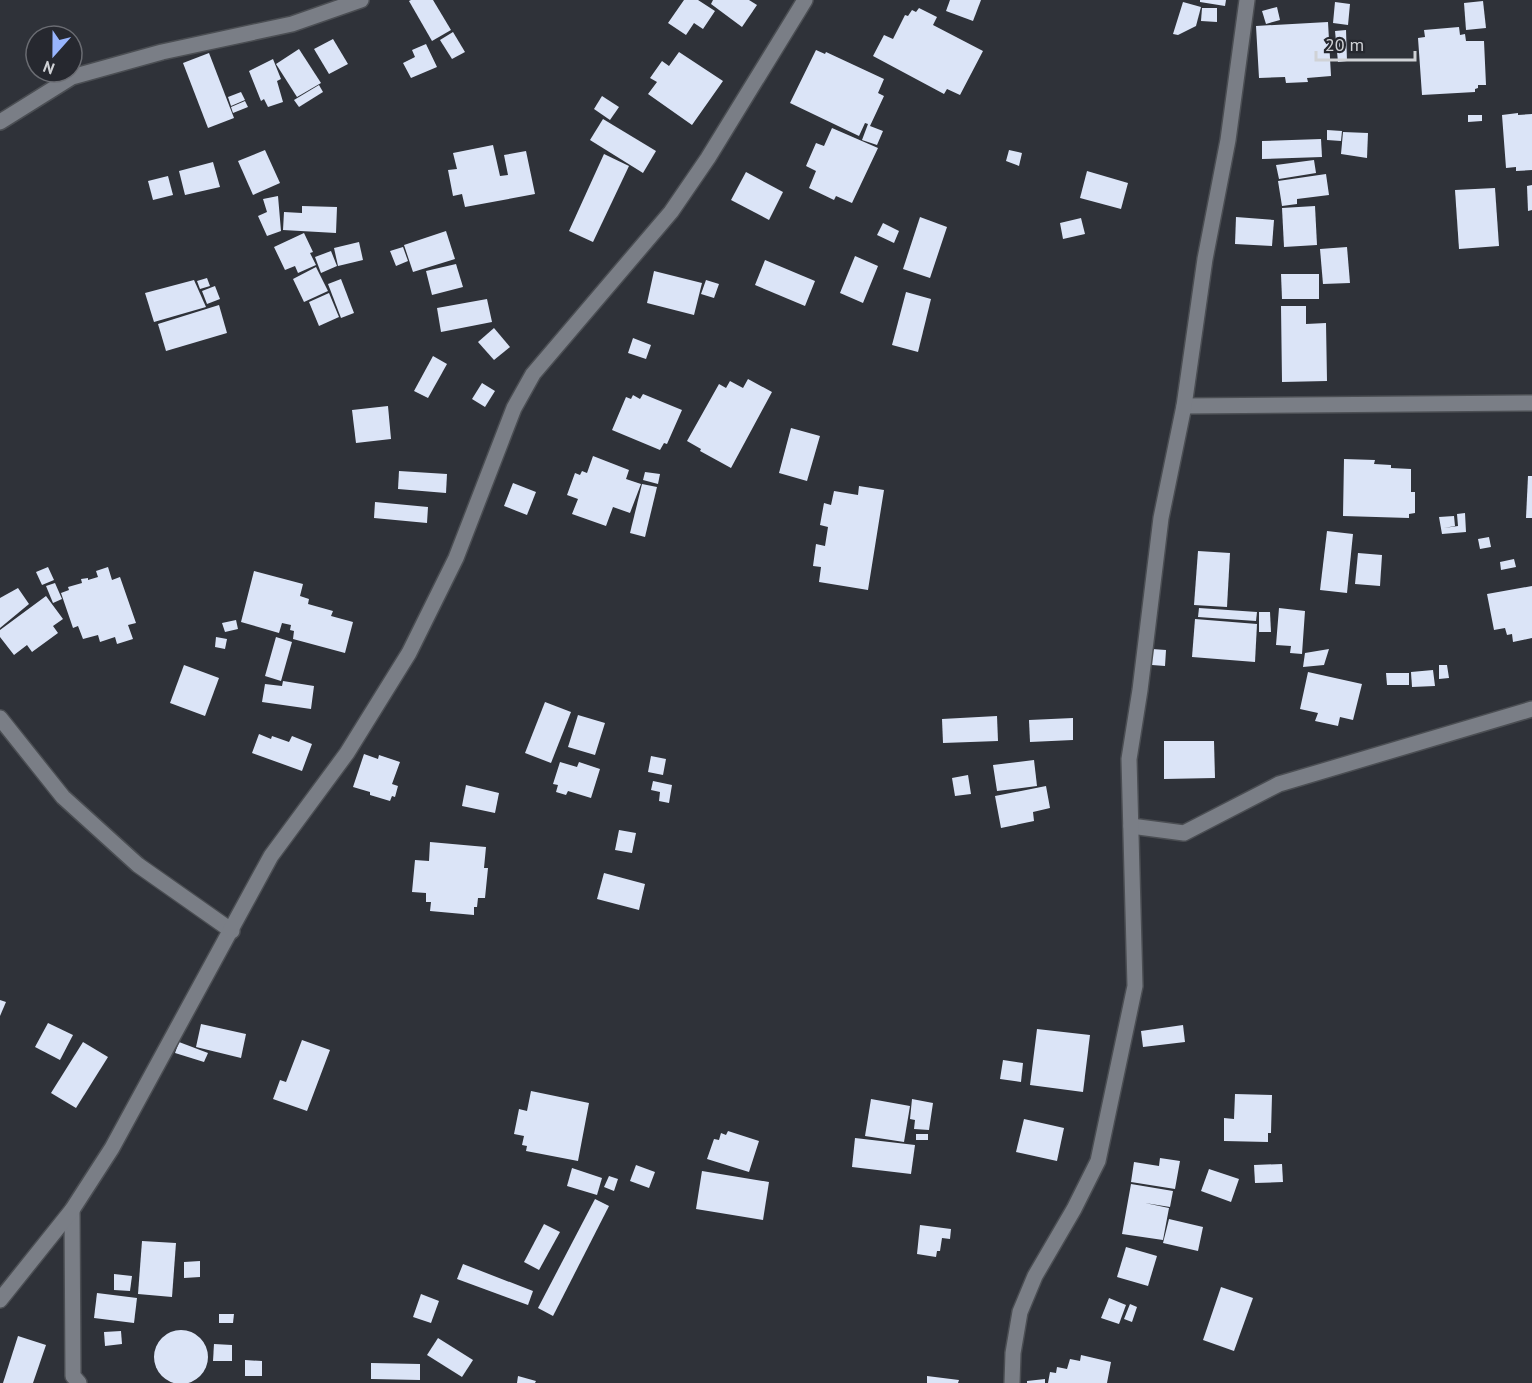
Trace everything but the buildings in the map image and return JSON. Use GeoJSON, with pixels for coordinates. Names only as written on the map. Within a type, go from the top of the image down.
{"type":"FeatureCollection","features":[{"type":"Feature","properties":{"kind":"street"},"geometry":{"type":"LineString","coordinates":[[0,122],[72,76],[162,52],[292,24],[361,0]]}},
{"type":"Feature","properties":{"kind":"street"},"geometry":{"type":"LineString","coordinates":[[1012,1383],[1013,1353],[1020,1312],[1035,1276],[1074,1209],[1098,1161],[1135,986],[1129,759],[1140,690],[1161,518],[1184,405],[1205,259],[1217,209],[1247,0]]}},
{"type":"Feature","properties":{"kind":"street"},"geometry":{"type":"LineString","coordinates":[[0,1300],[72,1210],[112,1148],[271,856],[348,753],[409,653],[456,558],[514,408],[533,374],[671,212],[708,158],[801,2]]}},
{"type":"Feature","properties":{"kind":"street"},"geometry":{"type":"LineString","coordinates":[[1184,405],[1532,403]]}},
{"type":"Feature","properties":{"kind":"street"},"geometry":{"type":"LineString","coordinates":[[1131,825],[1184,834],[1279,784],[1532,709]]}},
{"type":"Feature","properties":{"kind":"street"},"geometry":{"type":"LineString","coordinates":[[0,718],[63,797],[138,865],[232,931]]}},
{"type":"Feature","properties":{"kind":"street"},"geometry":{"type":"LineString","coordinates":[[72,1210],[73,1376],[79,1383]]}}]}
